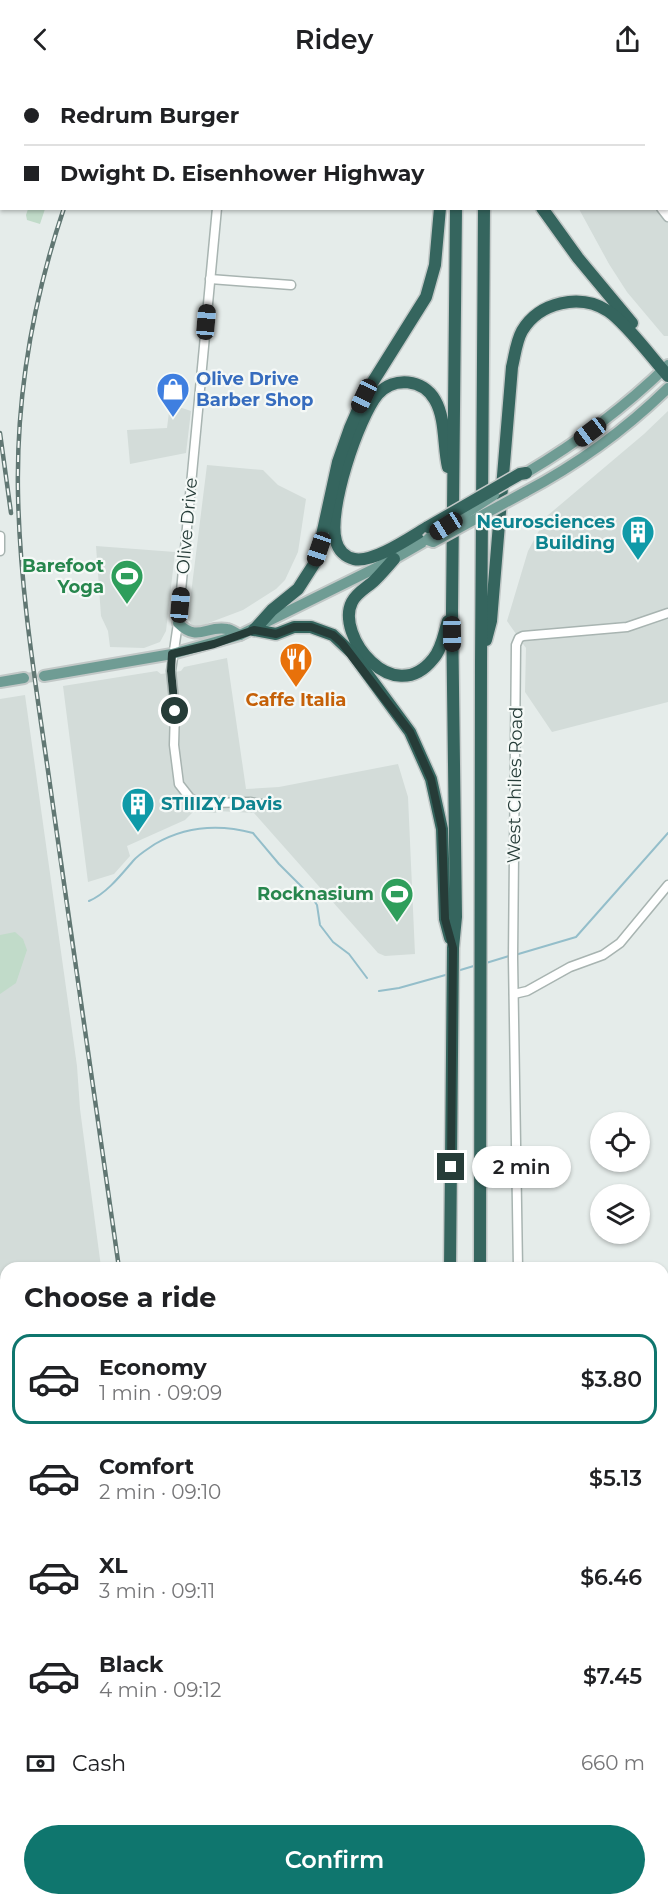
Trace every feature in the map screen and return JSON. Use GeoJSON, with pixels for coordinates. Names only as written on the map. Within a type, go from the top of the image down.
{"type":"FeatureCollection","features":[{"type":"Feature","properties":{"kind":"highway"},"geometry":{"type":"LineString","coordinates":[[254,630],[272,610],[298,589],[314,564],[338,462],[350,428],[364,396],[426,297],[435,265],[440,210]]}},
{"type":"Feature","properties":{"kind":"highway"},"geometry":{"type":"LineString","coordinates":[[450,1262],[453,948],[456,917],[452,611],[456,210]]}},
{"type":"Feature","properties":{"kind":"highway"},"geometry":{"type":"LineString","coordinates":[[480,1262],[479,969],[484,210]]}},
{"type":"Feature","properties":{"kind":"highway"},"geometry":{"type":"LineString","coordinates":[[543,210],[591,274],[667,368]]}},
{"type":"Feature","properties":{"kind":"highway"},"geometry":{"type":"LineString","coordinates":[[481,662],[491,621],[512,367],[521,333],[536,315],[549,307],[563,303],[591,304],[609,312],[667,368]]}},
{"type":"Feature","properties":{"kind":"highway"},"geometry":{"type":"LineString","coordinates":[[453,488],[444,447],[441,412],[434,399],[427,390],[410,382],[392,383],[383,388],[369,407],[345,468],[334,524],[335,539],[341,551],[347,556],[353,559],[367,559],[520,474],[526,473]]}},
{"type":"Feature","properties":{"kind":"highway"},"geometry":{"type":"LineString","coordinates":[[394,559],[374,581],[358,593],[348,612],[351,632],[368,658],[381,671],[407,677],[423,670],[434,659],[439,649],[452,611]]}},
{"type":"Feature","properties":{"kind":"highway"},"geometry":{"type":"LineString","coordinates":[[254,630],[276,634],[294,627],[311,627],[333,635],[352,653],[410,732],[431,779],[442,829],[445,919],[453,948]]}},
{"type":"Feature","properties":{"kind":"main road"},"geometry":{"type":"LineString","coordinates":[[44,676],[172,654],[240,636],[254,630],[427,540],[604,422],[667,368]]}},
{"type":"Feature","properties":{"kind":"main road"},"geometry":{"type":"LineString","coordinates":[[427,540],[434,542],[554,477],[618,433],[668,388]]}},
{"type":"Feature","properties":{"kind":"main road"},"geometry":{"type":"LineString","coordinates":[[178,623],[191,633],[228,629],[240,636]]}},
{"type":"Feature","properties":{"kind":"main road"},"geometry":{"type":"LineString","coordinates":[[2,681],[24,678]]}},
{"type":"Feature","properties":{"kind":"street","name":"Olive Drive"},"geometry":{"type":"LineString","coordinates":[[217,210],[178,623],[172,654],[174,745],[178,778],[183,790],[190,798],[203,803],[250,802],[267,805]]}},
{"type":"Feature","properties":{"kind":"street"},"geometry":{"type":"LineString","coordinates":[[210,279],[291,285]]}},
{"type":"Feature","properties":{"kind":"street"},"geometry":{"type":"LineString","coordinates":[[0,536],[0,551]]}},
{"type":"Feature","properties":{"kind":"street","name":"West Chiles Road"},"geometry":{"type":"LineString","coordinates":[[514,994],[516,645],[519,638],[523,636],[627,627],[668,613]]}},
{"type":"Feature","properties":{"kind":"street"},"geometry":{"type":"LineString","coordinates":[[518,1262],[514,994],[527,991],[570,968],[603,955],[620,943],[668,885]]}},
{"type":"Feature","properties":{"kind":"shaded area"},"geometry":{"type":"Polygon","coordinates":[[[580,210],[668,210],[668,336],[664,336],[627,292],[580,210]]]}},
{"type":"Feature","properties":{"kind":"shaded area"},"geometry":{"type":"Polygon","coordinates":[[[170,404],[191,411],[186,453],[130,464],[127,430],[167,428],[170,404]]]}},
{"type":"Feature","properties":{"kind":"shaded area"},"geometry":{"type":"Polygon","coordinates":[[[668,411],[668,702],[552,732],[525,692],[526,648],[507,621],[528,551],[547,516],[668,411]]]}},
{"type":"Feature","properties":{"kind":"shaded area"},"geometry":{"type":"Polygon","coordinates":[[[207,465],[263,470],[278,485],[306,499],[298,552],[285,580],[276,589],[243,610],[198,627],[192,626],[188,618],[207,465]]]}},
{"type":"Feature","properties":{"kind":"shaded area"},"geometry":{"type":"Polygon","coordinates":[[[96,546],[175,552],[166,631],[160,642],[144,648],[110,647],[108,631],[101,616],[96,546]]]}},
{"type":"Feature","properties":{"kind":"shaded area"},"geometry":{"type":"Polygon","coordinates":[[[227,658],[246,789],[279,787],[398,764],[408,797],[415,954],[385,956],[378,953],[254,813],[193,812],[185,820],[127,846],[130,856],[114,874],[88,882],[63,686],[157,671],[161,674],[181,671],[184,667],[227,658]]]}},
{"type":"Feature","properties":{"kind":"shaded area"},"geometry":{"type":"Polygon","coordinates":[[[25,695],[77,1066],[80,1109],[100,1262],[0,1262],[0,699],[25,695]]]}},
{"type":"Feature","properties":{"kind":"green space"},"geometry":{"type":"Polygon","coordinates":[[[28,210],[45,210],[40,224],[27,220],[28,210]]]}},
{"type":"Feature","properties":{"kind":"green space"},"geometry":{"type":"Polygon","coordinates":[[[15,932],[23,939],[27,950],[16,983],[0,994],[0,935],[15,932]]]}},
{"type":"Feature","properties":{"kind":"waterway"},"geometry":{"type":"LineString","coordinates":[[89,901],[107,889],[138,856],[155,844],[179,833],[203,828],[228,828],[253,833],[279,864],[311,896],[317,905],[320,925],[333,942],[349,954],[367,978]]}},
{"type":"Feature","properties":{"kind":"waterway"},"geometry":{"type":"LineString","coordinates":[[515,955],[576,937],[668,833]]}},
{"type":"Feature","properties":{"kind":"waterway"},"geometry":{"type":"LineString","coordinates":[[486,963],[509,956]]}},
{"type":"Feature","properties":{"kind":"waterway"},"geometry":{"type":"LineString","coordinates":[[457,971],[477,965]]}},
{"type":"Feature","properties":{"kind":"waterway"},"geometry":{"type":"LineString","coordinates":[[379,991],[399,988],[449,974]]}},
{"type":"Feature","properties":{"kind":"tunnel"},"geometry":{"type":"LineString","coordinates":[[24,678],[44,676]]}},
{"type":"Feature","properties":{"kind":"railway"},"geometry":{"type":"LineString","coordinates":[[63,210],[35,313],[24,385],[18,458],[19,532],[36,685],[118,1262]]}},
{"type":"Feature","properties":{"kind":"railway"},"geometry":{"type":"LineString","coordinates":[[0,433],[11,513]]}},
{"type":"Feature","properties":{"kind":"place","name":"Olive Drive Barber Shop"},"geometry":{"type":"Point","coordinates":[173,418]}},
{"type":"Feature","properties":{"kind":"place","name":"Neurosciences Building"},"geometry":{"type":"Point","coordinates":[638,561]}},
{"type":"Feature","properties":{"kind":"place","name":"Barefoot Yoga"},"geometry":{"type":"Point","coordinates":[127,605]}},
{"type":"Feature","properties":{"kind":"place","name":"Caffe Italia"},"geometry":{"type":"Point","coordinates":[296,688]}},
{"type":"Feature","properties":{"kind":"place","name":"STIIIZY Davis"},"geometry":{"type":"Point","coordinates":[138,833]}},
{"type":"Feature","properties":{"kind":"place","name":"Rocknasium"},"geometry":{"type":"Point","coordinates":[397,923]}},
{"type":"Feature","properties":{"kind":"route"},"geometry":{"type":"LineString","coordinates":[[175,711],[171,686],[172,654],[214,644],[254,630],[276,634],[294,627],[311,627],[333,635],[352,653],[410,732],[431,779],[442,829],[445,919],[453,948],[451,1167]]}}]}
